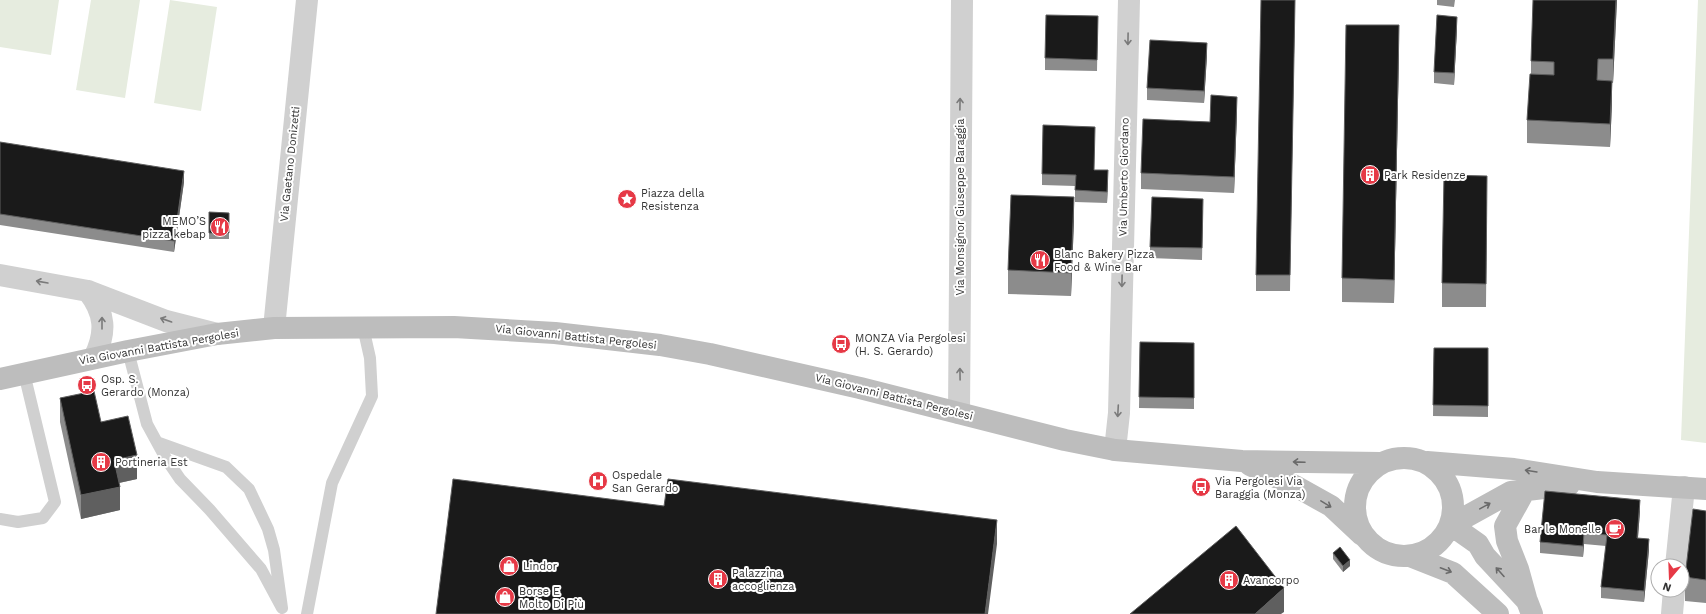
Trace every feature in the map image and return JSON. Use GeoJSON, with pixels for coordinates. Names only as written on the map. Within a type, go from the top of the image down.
{"type":"FeatureCollection","features":[{"type":"Feature","properties":{"kind":"street","name":"Via Gaetano Donizetti"},"geometry":{"type":"LineString","coordinates":[[274,328],[307,0]]}},
{"type":"Feature","properties":{"kind":"street","name":"Via Monsignor Giuseppe Baraggia"},"geometry":{"type":"LineString","coordinates":[[959,413],[962,0]]}},
{"type":"Feature","properties":{"kind":"street","name":"Via Umberto Giordano"},"geometry":{"type":"LineString","coordinates":[[1115,450],[1119,413],[1129,0]]}},
{"type":"Feature","properties":{"kind":"street"},"geometry":{"type":"LineString","coordinates":[[0,275],[88,290],[166,321],[217,334]]}},
{"type":"Feature","properties":{"kind":"street"},"geometry":{"type":"LineString","coordinates":[[88,290],[97,302],[102,319],[100,344],[94,358]]}},
{"type":"Feature","properties":{"kind":"street","name":"Via Giovanni Battista Pergolesi"},"geometry":{"type":"LineString","coordinates":[[0,379],[94,358],[217,334],[274,328],[454,327],[547,332],[660,345],[760,364],[1065,440],[1115,450],[1242,461],[1380,463]]}},
{"type":"Feature","properties":{"kind":"street"},"geometry":{"type":"LineString","coordinates":[[1427,462],[1442,474],[1451,489],[1454,507],[1451,525],[1442,540],[1427,551],[1410,556],[1398,556],[1386,553],[1375,547],[1366,538],[1357,522],[1355,506],[1361,484],[1366,475],[1380,463],[1401,458],[1412,458],[1427,462],[1514,469],[1597,482],[1684,486],[1706,489]]}},
{"type":"Feature","properties":{"kind":"street","name":"Via Giovanni Battista Pergolesi"},"geometry":{"type":"LineString","coordinates":[[1242,461],[1297,487],[1331,506],[1366,538]]}},
{"type":"Feature","properties":{"kind":"street"},"geometry":{"type":"LineString","coordinates":[[1451,525],[1511,492],[1597,482]]}},
{"type":"Feature","properties":{"kind":"street"},"geometry":{"type":"LineString","coordinates":[[1677,558],[1684,486]]}},
{"type":"Feature","properties":{"kind":"street"},"geometry":{"type":"LineString","coordinates":[[1525,490],[1505,526],[1507,542],[1518,569],[1529,608]]}},
{"type":"Feature","properties":{"kind":"street"},"geometry":{"type":"LineString","coordinates":[[1451,525],[1478,544],[1485,556],[1529,608]]}},
{"type":"Feature","properties":{"kind":"street"},"geometry":{"type":"LineString","coordinates":[[1410,556],[1453,573],[1498,614]]}},
{"type":"Feature","properties":{"kind":"street"},"geometry":{"type":"LineString","coordinates":[[1672,614],[1673,598]]}},
{"type":"Feature","properties":{"kind":"lane"},"geometry":{"type":"LineString","coordinates":[[308,614],[332,483],[372,396],[370,358],[363,327]]}},
{"type":"Feature","properties":{"kind":"lane"},"geometry":{"type":"LineString","coordinates":[[128,351],[147,424],[159,443],[165,457],[180,479],[210,510],[261,569],[281,611]]}},
{"type":"Feature","properties":{"kind":"lane"},"geometry":{"type":"LineString","coordinates":[[0,519],[18,522],[43,518],[55,502],[24,373]]}},
{"type":"Feature","properties":{"kind":"lane"},"geometry":{"type":"LineString","coordinates":[[159,443],[226,467],[249,489],[268,529],[274,550],[281,611]]}},
{"type":"Feature","properties":{"kind":"shaded area"},"geometry":{"type":"Polygon","coordinates":[[[0,0],[59,0],[51,55],[0,47],[0,0]]]}},
{"type":"Feature","properties":{"kind":"shaded area"},"geometry":{"type":"Polygon","coordinates":[[[91,0],[140,0],[125,98],[76,90],[91,0]]]}},
{"type":"Feature","properties":{"kind":"shaded area"},"geometry":{"type":"Polygon","coordinates":[[[170,0],[217,7],[201,111],[154,103],[170,0]]]}},
{"type":"Feature","properties":{"kind":"shaded area"},"geometry":{"type":"Polygon","coordinates":[[[1698,0],[1706,0],[1706,443],[1681,440],[1698,0]]]}},
{"type":"Feature","properties":{"kind":"building"},"geometry":{"type":"Polygon","coordinates":[[[1261,0],[1295,0],[1290,275],[1256,275],[1261,0]]]}},
{"type":"Feature","properties":{"kind":"building"},"geometry":{"type":"Polygon","coordinates":[[[1533,0],[1616,0],[1613,59],[1598,59],[1597,80],[1612,81],[1610,124],[1527,120],[1530,74],[1554,75],[1554,62],[1531,61],[1533,0]]]}},
{"type":"Feature","properties":{"kind":"building"},"geometry":{"type":"Polygon","coordinates":[[[1046,15],[1098,16],[1097,60],[1045,58],[1046,15]]]}},
{"type":"Feature","properties":{"kind":"building"},"geometry":{"type":"Polygon","coordinates":[[[1437,15],[1457,17],[1454,73],[1434,72],[1437,15]]]}},
{"type":"Feature","properties":{"kind":"building","name":"Park Residenze"},"geometry":{"type":"Polygon","coordinates":[[[1346,25],[1399,25],[1394,280],[1342,278],[1346,25]]]}},
{"type":"Feature","properties":{"kind":"building"},"geometry":{"type":"Polygon","coordinates":[[[1150,40],[1207,43],[1204,91],[1147,88],[1150,40]]]}},
{"type":"Feature","properties":{"kind":"building"},"geometry":{"type":"Polygon","coordinates":[[[1211,95],[1237,97],[1234,177],[1141,173],[1143,119],[1210,122],[1211,95]]]}},
{"type":"Feature","properties":{"kind":"building"},"geometry":{"type":"Polygon","coordinates":[[[1043,125],[1095,127],[1094,170],[1108,170],[1107,192],[1075,190],[1076,175],[1042,174],[1043,125]]]}},
{"type":"Feature","properties":{"kind":"building"},"geometry":{"type":"Polygon","coordinates":[[[0,142],[184,171],[174,241],[0,214],[0,142]]]}},
{"type":"Feature","properties":{"kind":"building"},"geometry":{"type":"Polygon","coordinates":[[[1444,175],[1487,176],[1486,284],[1442,283],[1444,175]]]}},
{"type":"Feature","properties":{"kind":"building"},"geometry":{"type":"Polygon","coordinates":[[[1011,195],[1074,197],[1071,273],[1008,270],[1011,195]]]}},
{"type":"Feature","properties":{"kind":"building"},"geometry":{"type":"Polygon","coordinates":[[[1152,197],[1203,199],[1202,248],[1150,247],[1152,197]]]}},
{"type":"Feature","properties":{"kind":"building"},"geometry":{"type":"Polygon","coordinates":[[[209,212],[229,213],[229,233],[209,233],[209,212]]]}},
{"type":"Feature","properties":{"kind":"building"},"geometry":{"type":"Polygon","coordinates":[[[1140,342],[1194,343],[1194,398],[1139,397],[1140,342]]]}},
{"type":"Feature","properties":{"kind":"building"},"geometry":{"type":"Polygon","coordinates":[[[1434,348],[1488,348],[1488,406],[1433,405],[1434,348]]]}},
{"type":"Feature","properties":{"kind":"building","name":"Portineria Est"},"geometry":{"type":"Polygon","coordinates":[[[94,391],[101,422],[128,416],[137,455],[114,460],[120,487],[81,495],[60,398],[94,391]]]}},
{"type":"Feature","properties":{"kind":"building","name":"Palazzina accoglienza"},"geometry":{"type":"Polygon","coordinates":[[[453,479],[664,506],[668,479],[997,520],[985,614],[436,614],[453,479]]]}},
{"type":"Feature","properties":{"kind":"building"},"geometry":{"type":"Polygon","coordinates":[[[1545,491],[1640,500],[1637,538],[1649,539],[1644,591],[1601,587],[1607,535],[1584,533],[1583,546],[1540,542],[1545,491]]]}},
{"type":"Feature","properties":{"kind":"building"},"geometry":{"type":"Polygon","coordinates":[[[1693,509],[1706,511],[1706,580],[1690,578],[1690,558],[1687,558],[1693,509]]]}},
{"type":"Feature","properties":{"kind":"building"},"geometry":{"type":"Polygon","coordinates":[[[1236,526],[1284,588],[1255,614],[1130,614],[1236,526]]]}},
{"type":"Feature","properties":{"kind":"building"},"geometry":{"type":"Polygon","coordinates":[[[1340,547],[1350,560],[1343,566],[1333,553],[1340,547]]]}},
{"type":"Feature","properties":{"kind":"place","name":"Park Residenze"},"geometry":{"type":"Point","coordinates":[1370,175]}},
{"type":"Feature","properties":{"kind":"place","name":"Piazza della Resistenza"},"geometry":{"type":"Point","coordinates":[627,199]}},
{"type":"Feature","properties":{"kind":"place","name":"MEMO’S pizza kebap"},"geometry":{"type":"Point","coordinates":[220,227]}},
{"type":"Feature","properties":{"kind":"place","name":"Blanc Bakery Pizza Food & Wine Bar"},"geometry":{"type":"Point","coordinates":[1040,260]}},
{"type":"Feature","properties":{"kind":"place","name":"MONZA Via Pergolesi (H. S. Gerardo)"},"geometry":{"type":"Point","coordinates":[841,344]}},
{"type":"Feature","properties":{"kind":"place","name":"Osp. S. Gerardo (Monza)"},"geometry":{"type":"Point","coordinates":[87,385]}},
{"type":"Feature","properties":{"kind":"place","name":"Portineria Est"},"geometry":{"type":"Point","coordinates":[101,462]}},
{"type":"Feature","properties":{"kind":"place","name":"Ospedale San Gerardo"},"geometry":{"type":"Point","coordinates":[598,481]}},
{"type":"Feature","properties":{"kind":"place","name":"Via Pergolesi Via Baraggia (Monza)"},"geometry":{"type":"Point","coordinates":[1201,487]}},
{"type":"Feature","properties":{"kind":"place","name":"Bar le Monelle"},"geometry":{"type":"Point","coordinates":[1615,529]}},
{"type":"Feature","properties":{"kind":"place","name":"Lindor"},"geometry":{"type":"Point","coordinates":[509,566]}},
{"type":"Feature","properties":{"kind":"place","name":"Palazzina accoglienza"},"geometry":{"type":"Point","coordinates":[718,579]}},
{"type":"Feature","properties":{"kind":"place","name":"Avancorpo"},"geometry":{"type":"Point","coordinates":[1229,580]}},
{"type":"Feature","properties":{"kind":"place","name":"Borse E Molto Di Più"},"geometry":{"type":"Point","coordinates":[505,597]}}]}
